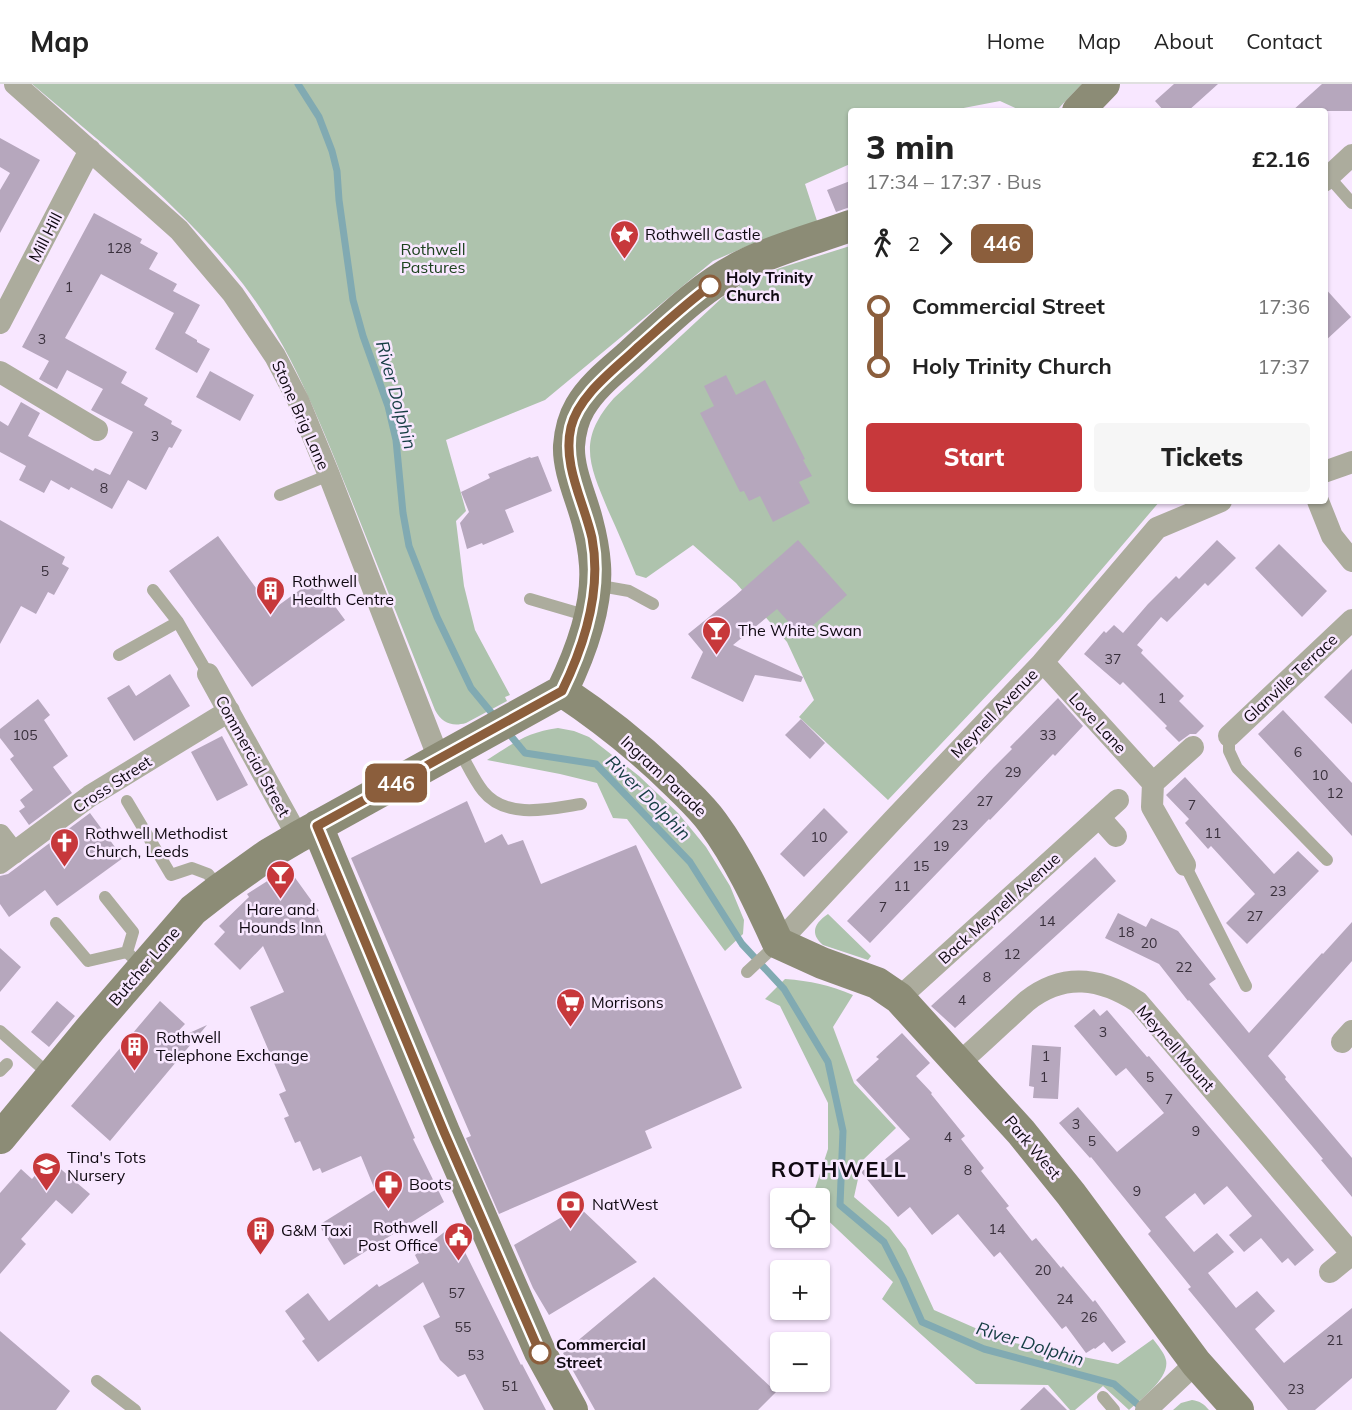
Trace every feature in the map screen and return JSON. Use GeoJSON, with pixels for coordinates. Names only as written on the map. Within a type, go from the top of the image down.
{"type":"FeatureCollection","features":[{"type":"Feature","properties":{"kind":"street","name":"Stone Brig Lane"},"geometry":{"type":"LineString","coordinates":[[15,84],[179,230],[233,294],[275,356],[298,400],[329,475],[459,749]]}},
{"type":"Feature","properties":{"kind":"street"},"geometry":{"type":"LineString","coordinates":[[1081,108],[1104,84]]}},
{"type":"Feature","properties":{"kind":"street","name":"Mill Hill"},"geometry":{"type":"LineString","coordinates":[[0,324],[90,150]]}},
{"type":"Feature","properties":{"kind":"street"},"geometry":{"type":"LineString","coordinates":[[1328,178],[1352,155]]}},
{"type":"Feature","properties":{"kind":"street"},"geometry":{"type":"LineString","coordinates":[[562,691],[575,664],[590,616],[596,567],[592,537],[573,476],[569,448],[572,426],[581,406],[599,383],[698,295],[726,275],[764,256],[848,227]]}},
{"type":"Feature","properties":{"kind":"street"},"geometry":{"type":"LineString","coordinates":[[0,372],[96,429]]}},
{"type":"Feature","properties":{"kind":"street"},"geometry":{"type":"LineString","coordinates":[[1328,471],[1352,462]]}},
{"type":"Feature","properties":{"kind":"street","name":"Meynell Avenue"},"geometry":{"type":"LineString","coordinates":[[771,950],[1043,663],[1157,528],[1214,504]]}},
{"type":"Feature","properties":{"kind":"street"},"geometry":{"type":"LineString","coordinates":[[1319,504],[1332,536],[1352,561]]}},
{"type":"Feature","properties":{"kind":"street","name":"Glanville Terrace"},"geometry":{"type":"LineString","coordinates":[[1229,736],[1352,620]]}},
{"type":"Feature","properties":{"kind":"street","name":"Love Lane"},"geometry":{"type":"LineString","coordinates":[[1043,663],[1153,783]]}},
{"type":"Feature","properties":{"kind":"street","name":"Commercial Street"},"geometry":{"type":"LineString","coordinates":[[208,674],[229,711],[307,832],[444,1132],[540,1353],[572,1410]]}},
{"type":"Feature","properties":{"kind":"street","name":"Butcher Lane"},"geometry":{"type":"LineString","coordinates":[[0,1137],[91,1028],[135,960],[220,889],[269,854],[307,832],[562,691]]}},
{"type":"Feature","properties":{"kind":"street","name":"Ingram Parade"},"geometry":{"type":"LineString","coordinates":[[562,691],[597,715],[636,747],[695,801],[712,821],[746,876],[771,950]]}},
{"type":"Feature","properties":{"kind":"street","name":"Cross Street"},"geometry":{"type":"LineString","coordinates":[[7,858],[90,796],[229,711]]}},
{"type":"Feature","properties":{"kind":"street"},"geometry":{"type":"LineString","coordinates":[[1185,865],[1152,807],[1153,783],[1193,747]]}},
{"type":"Feature","properties":{"kind":"street","name":"Back Meynell Avenue"},"geometry":{"type":"LineString","coordinates":[[899,998],[1118,800]]}},
{"type":"Feature","properties":{"kind":"street"},"geometry":{"type":"LineString","coordinates":[[1099,818],[1116,836]]}},
{"type":"Feature","properties":{"kind":"street"},"geometry":{"type":"LineString","coordinates":[[0,835],[7,858]]}},
{"type":"Feature","properties":{"kind":"street","name":"Park West"},"geometry":{"type":"LineString","coordinates":[[771,950],[822,963],[870,980],[899,998],[1021,1132],[1071,1194],[1196,1363],[1238,1410]]}},
{"type":"Feature","properties":{"kind":"street","name":"Meynell Mount"},"geometry":{"type":"LineString","coordinates":[[959,1063],[1028,1001],[1044,990],[1063,983],[1083,981],[1102,984],[1121,991],[1138,1002],[1352,1254],[1330,1272]]}},
{"type":"Feature","properties":{"kind":"street"},"geometry":{"type":"LineString","coordinates":[[1148,1408],[1196,1363]]}},
{"type":"Feature","properties":{"kind":"lane"},"geometry":{"type":"LineString","coordinates":[[1328,180],[1352,202]]}},
{"type":"Feature","properties":{"kind":"lane"},"geometry":{"type":"LineString","coordinates":[[280,495],[329,475]]}},
{"type":"Feature","properties":{"kind":"lane"},"geometry":{"type":"LineString","coordinates":[[594,585],[629,591],[653,604]]}},
{"type":"Feature","properties":{"kind":"lane"},"geometry":{"type":"LineString","coordinates":[[153,591],[178,622],[208,674]]}},
{"type":"Feature","properties":{"kind":"lane"},"geometry":{"type":"LineString","coordinates":[[530,599],[590,616]]}},
{"type":"Feature","properties":{"kind":"lane"},"geometry":{"type":"LineString","coordinates":[[119,655],[178,622]]}},
{"type":"Feature","properties":{"kind":"lane"},"geometry":{"type":"LineString","coordinates":[[1229,736],[1229,751],[1237,768],[1327,860]]}},
{"type":"Feature","properties":{"kind":"lane"},"geometry":{"type":"LineString","coordinates":[[459,749],[482,790],[491,799],[510,808],[536,811],[581,804]]}},
{"type":"Feature","properties":{"kind":"lane"},"geometry":{"type":"LineString","coordinates":[[127,801],[171,875],[192,868],[208,874],[220,889]]}},
{"type":"Feature","properties":{"kind":"lane"},"geometry":{"type":"LineString","coordinates":[[1185,865],[1246,986]]}},
{"type":"Feature","properties":{"kind":"lane"},"geometry":{"type":"LineString","coordinates":[[56,923],[88,961],[135,960],[133,932],[105,897]]}},
{"type":"Feature","properties":{"kind":"lane"},"geometry":{"type":"LineString","coordinates":[[747,972],[771,950]]}},
{"type":"Feature","properties":{"kind":"lane"},"geometry":{"type":"LineString","coordinates":[[0,1031],[51,1077]]}},
{"type":"Feature","properties":{"kind":"lane"},"geometry":{"type":"LineString","coordinates":[[97,1381],[135,1410]]}},
{"type":"Feature","properties":{"kind":"lane"},"geometry":{"type":"LineString","coordinates":[[1103,1397],[1114,1410]]}},
{"type":"Feature","properties":{"kind":"green space","name":"Rothwell Pastures"},"geometry":{"type":"Polygon","coordinates":[[[32,84],[1082,84],[1059,108],[1015,108],[1000,101],[964,108],[848,108],[848,165],[805,184],[818,224],[752,244],[713,261],[545,400],[446,440],[466,511],[456,521],[464,586],[475,630],[510,695],[505,697],[507,701],[466,723],[456,724],[444,721],[435,710],[317,415],[276,334],[243,284],[220,256],[169,203],[32,84]]]}},
{"type":"Feature","properties":{"kind":"green space"},"geometry":{"type":"Polygon","coordinates":[[[848,247],[848,504],[1157,504],[1061,617],[888,800],[799,717],[814,700],[787,642],[736,583],[693,545],[646,578],[636,575],[608,510],[592,465],[590,452],[595,427],[602,413],[614,398],[724,296],[746,282],[780,268],[848,247]]]}},
{"type":"Feature","properties":{"kind":"green space"},"geometry":{"type":"Polygon","coordinates":[[[558,728],[589,737],[639,776],[678,813],[706,847],[730,886],[744,920],[743,934],[725,951],[627,819],[613,818],[597,783],[487,760],[529,736],[558,728]]]}},
{"type":"Feature","properties":{"kind":"green space"},"geometry":{"type":"Polygon","coordinates":[[[828,914],[871,956],[868,960],[823,945],[819,941],[815,928],[828,914]]]}},
{"type":"Feature","properties":{"kind":"green space"},"geometry":{"type":"Polygon","coordinates":[[[785,979],[820,984],[853,995],[833,1027],[854,1083],[896,1128],[862,1161],[854,1197],[889,1227],[906,1249],[934,1310],[1005,1341],[1118,1364],[1153,1339],[1166,1360],[1164,1374],[1154,1388],[1129,1410],[1103,1386],[1075,1410],[1070,1410],[1048,1385],[976,1384],[882,1299],[893,1282],[830,1222],[830,1188],[815,1188],[828,1149],[828,1103],[780,1006],[765,999],[785,979]]]}},
{"type":"Feature","properties":{"kind":"green space"},"geometry":{"type":"Polygon","coordinates":[[[1192,1400],[1202,1403],[1209,1410],[1173,1410],[1181,1403],[1192,1400]]]}},
{"type":"Feature","properties":{"kind":"building"},"geometry":{"type":"Polygon","coordinates":[[[1174,84],[1218,84],[1191,108],[1161,108],[1155,101],[1174,84]]]}},
{"type":"Feature","properties":{"kind":"building"},"geometry":{"type":"Polygon","coordinates":[[[1322,84],[1352,84],[1352,111],[1295,108],[1322,84]]]}},
{"type":"Feature","properties":{"kind":"building"},"geometry":{"type":"Polygon","coordinates":[[[0,138],[40,160],[0,233],[0,190],[10,173],[0,167],[0,138]]]}},
{"type":"Feature","properties":{"kind":"building"},"geometry":{"type":"Polygon","coordinates":[[[848,182],[848,208],[836,212],[827,190],[848,182]]]}},
{"type":"Feature","properties":{"kind":"building"},"geometry":{"type":"Polygon","coordinates":[[[94,213],[142,239],[140,243],[158,253],[149,269],[177,284],[173,291],[200,305],[185,333],[210,349],[197,373],[155,349],[174,313],[101,274],[65,338],[127,372],[121,383],[148,398],[144,405],[172,421],[171,424],[182,430],[172,448],[169,447],[146,490],[128,480],[112,509],[71,487],[69,490],[51,480],[44,493],[19,480],[26,466],[0,452],[0,421],[8,426],[21,402],[40,413],[28,436],[93,471],[95,468],[110,475],[133,432],[91,410],[103,389],[67,370],[57,389],[39,379],[49,361],[22,347],[94,213]]]}},
{"type":"Feature","properties":{"kind":"building"},"geometry":{"type":"Polygon","coordinates":[[[1328,291],[1351,317],[1328,338],[1328,291]]]}},
{"type":"Feature","properties":{"kind":"building"},"geometry":{"type":"Polygon","coordinates":[[[210,371],[254,395],[240,421],[196,397],[210,371]]]}},
{"type":"Feature","properties":{"kind":"building"},"geometry":{"type":"Polygon","coordinates":[[[726,375],[736,395],[765,380],[812,476],[799,482],[810,503],[773,522],[760,496],[749,501],[744,491],[740,492],[700,413],[714,406],[704,386],[726,375]]]}},
{"type":"Feature","properties":{"kind":"building"},"geometry":{"type":"Polygon","coordinates":[[[538,456],[552,491],[505,510],[514,532],[467,549],[460,523],[469,512],[461,492],[490,478],[488,474],[538,456]]]}},
{"type":"Feature","properties":{"kind":"building"},"geometry":{"type":"Polygon","coordinates":[[[0,520],[65,557],[62,564],[69,568],[54,595],[48,592],[36,614],[21,606],[0,644],[0,520]]]}},
{"type":"Feature","properties":{"kind":"building","name":"Rothwell Health Centre"},"geometry":{"type":"Polygon","coordinates":[[[218,536],[272,610],[315,579],[345,620],[252,687],[169,571],[218,536]]]}},
{"type":"Feature","properties":{"kind":"building"},"geometry":{"type":"Polygon","coordinates":[[[798,540],[847,595],[801,636],[777,609],[733,645],[803,677],[801,682],[755,675],[743,702],[691,678],[703,652],[688,634],[798,540]]]}},
{"type":"Feature","properties":{"kind":"building"},"geometry":{"type":"Polygon","coordinates":[[[1217,540],[1236,558],[1208,586],[1205,583],[1167,622],[1161,617],[1137,645],[1143,650],[1141,653],[1184,696],[1179,701],[1204,726],[1196,734],[1190,734],[1179,742],[1165,728],[1167,726],[1123,682],[1120,685],[1084,654],[1104,631],[1106,633],[1114,625],[1123,633],[1176,576],[1179,579],[1217,540]]]}},
{"type":"Feature","properties":{"kind":"building"},"geometry":{"type":"Polygon","coordinates":[[[1279,544],[1327,591],[1302,617],[1255,568],[1279,544]]]}},
{"type":"Feature","properties":{"kind":"building"},"geometry":{"type":"Polygon","coordinates":[[[1352,669],[1352,724],[1324,697],[1352,669]]]}},
{"type":"Feature","properties":{"kind":"building"},"geometry":{"type":"Polygon","coordinates":[[[170,674],[190,706],[134,741],[107,698],[129,685],[136,696],[170,674]]]}},
{"type":"Feature","properties":{"kind":"building"},"geometry":{"type":"Polygon","coordinates":[[[1058,698],[1083,726],[989,819],[870,943],[847,921],[1058,698]]]}},
{"type":"Feature","properties":{"kind":"building"},"geometry":{"type":"Polygon","coordinates":[[[38,699],[50,715],[44,720],[68,756],[53,767],[72,793],[29,825],[19,811],[25,807],[20,800],[33,790],[10,759],[14,756],[0,738],[0,729],[38,699]]]}},
{"type":"Feature","properties":{"kind":"building"},"geometry":{"type":"Polygon","coordinates":[[[1283,710],[1352,783],[1352,836],[1258,734],[1283,710]]]}},
{"type":"Feature","properties":{"kind":"building"},"geometry":{"type":"Polygon","coordinates":[[[801,719],[825,743],[810,759],[785,735],[801,719]]]}},
{"type":"Feature","properties":{"kind":"building"},"geometry":{"type":"Polygon","coordinates":[[[222,736],[248,785],[217,801],[191,752],[222,736]]]}},
{"type":"Feature","properties":{"kind":"building"},"geometry":{"type":"Polygon","coordinates":[[[1185,777],[1274,874],[1298,851],[1319,871],[1247,944],[1226,923],[1255,894],[1211,846],[1208,849],[1185,823],[1189,819],[1166,795],[1185,777]]]}},
{"type":"Feature","properties":{"kind":"building","name":"Morrisons"},"geometry":{"type":"Polygon","coordinates":[[[467,801],[485,843],[502,834],[508,845],[523,840],[541,884],[636,845],[742,1088],[645,1131],[652,1148],[499,1214],[466,1138],[471,1136],[351,858],[467,801]]]}},
{"type":"Feature","properties":{"kind":"building"},"geometry":{"type":"Polygon","coordinates":[[[824,808],[848,832],[804,877],[780,854],[824,808]]]}},
{"type":"Feature","properties":{"kind":"building"},"geometry":{"type":"Polygon","coordinates":[[[90,813],[123,858],[57,906],[45,890],[9,917],[0,904],[0,876],[8,874],[90,813]]]}},
{"type":"Feature","properties":{"kind":"building"},"geometry":{"type":"Polygon","coordinates":[[[1095,857],[1116,881],[955,1028],[931,1006],[1095,857]]]}},
{"type":"Feature","properties":{"kind":"building"},"geometry":{"type":"Polygon","coordinates":[[[288,868],[319,911],[316,912],[415,1138],[413,1139],[444,1202],[344,1265],[319,1225],[375,1190],[361,1156],[322,1173],[320,1168],[313,1171],[300,1141],[295,1143],[284,1118],[289,1116],[279,1094],[286,1091],[250,1007],[284,992],[263,946],[240,970],[214,944],[225,932],[219,926],[249,897],[247,894],[288,868]]]}},
{"type":"Feature","properties":{"kind":"building"},"geometry":{"type":"Polygon","coordinates":[[[1118,913],[1146,927],[1151,918],[1178,931],[1216,979],[1209,984],[1249,1033],[1352,922],[1352,961],[1268,1056],[1352,1158],[1352,1197],[1321,1160],[1323,1159],[1159,964],[1105,938],[1118,913]]]}},
{"type":"Feature","properties":{"kind":"building"},"geometry":{"type":"Polygon","coordinates":[[[0,948],[21,967],[0,992],[0,948]]]}},
{"type":"Feature","properties":{"kind":"building"},"geometry":{"type":"Polygon","coordinates":[[[57,1001],[75,1016],[49,1047],[31,1032],[57,1001]]]}},
{"type":"Feature","properties":{"kind":"building","name":"Rothwell Telephone Exchange"},"geometry":{"type":"Polygon","coordinates":[[[160,1001],[185,1024],[167,1043],[207,1025],[110,1141],[71,1106],[160,1001]]]}},
{"type":"Feature","properties":{"kind":"building"},"geometry":{"type":"Polygon","coordinates":[[[1094,1009],[1100,1016],[1107,1010],[1147,1057],[1149,1056],[1314,1250],[1295,1266],[1288,1258],[1282,1263],[1261,1238],[1244,1252],[1229,1235],[1252,1216],[1227,1186],[1204,1205],[1195,1193],[1165,1217],[1194,1252],[1217,1233],[1234,1252],[1208,1273],[1236,1308],[1257,1291],[1275,1311],[1255,1329],[1284,1363],[1352,1308],[1352,1378],[1315,1410],[1288,1410],[1188,1289],[1191,1287],[1148,1234],[1151,1231],[1091,1157],[1059,1123],[1078,1107],[1117,1152],[1164,1113],[1126,1068],[1116,1076],[1074,1026],[1094,1009]]]}},
{"type":"Feature","properties":{"kind":"building"},"geometry":{"type":"Polygon","coordinates":[[[902,1033],[930,1063],[916,1076],[965,1136],[961,1139],[984,1168],[981,1171],[1009,1206],[1006,1208],[1032,1241],[1036,1238],[1093,1302],[1095,1300],[1126,1342],[1112,1352],[1104,1342],[1086,1353],[1066,1326],[1062,1329],[1000,1252],[994,1257],[958,1214],[932,1235],[910,1207],[898,1217],[861,1172],[875,1161],[878,1165],[910,1139],[856,1080],[902,1033]]]}},
{"type":"Feature","properties":{"kind":"building"},"geometry":{"type":"Polygon","coordinates":[[[1032,1045],[1061,1047],[1058,1099],[1033,1098],[1034,1087],[1029,1086],[1032,1045]]]}},
{"type":"Feature","properties":{"kind":"building","name":"Tina's Tots Nursery"},"geometry":{"type":"Polygon","coordinates":[[[49,1159],[90,1194],[72,1214],[56,1200],[21,1239],[26,1244],[0,1274],[0,1193],[21,1169],[32,1179],[49,1159]]]}},
{"type":"Feature","properties":{"kind":"building"},"geometry":{"type":"Polygon","coordinates":[[[579,1207],[637,1262],[549,1315],[533,1288],[514,1245],[579,1207]]]}},
{"type":"Feature","properties":{"kind":"building"},"geometry":{"type":"Polygon","coordinates":[[[452,1226],[546,1410],[484,1410],[465,1374],[458,1377],[440,1360],[423,1326],[440,1317],[423,1282],[318,1362],[302,1341],[305,1339],[285,1311],[308,1293],[329,1321],[377,1284],[379,1287],[419,1263],[415,1255],[452,1226]]]}},
{"type":"Feature","properties":{"kind":"building"},"geometry":{"type":"Polygon","coordinates":[[[654,1277],[770,1386],[770,1392],[776,1392],[758,1410],[595,1410],[563,1353],[654,1277]]]}},
{"type":"Feature","properties":{"kind":"building"},"geometry":{"type":"Polygon","coordinates":[[[0,1331],[70,1391],[56,1410],[0,1410],[0,1331]]]}},
{"type":"Feature","properties":{"kind":"building"},"geometry":{"type":"Polygon","coordinates":[[[1044,1387],[1067,1410],[1020,1410],[1044,1387]]]}},
{"type":"Feature","properties":{"kind":"waterway","name":"River Dolphin"},"geometry":{"type":"LineString","coordinates":[[298,84],[319,117],[337,171],[353,300],[388,406],[396,440],[403,513],[409,546],[437,617],[471,688],[495,717]]}},
{"type":"Feature","properties":{"kind":"waterway","name":"River Dolphin"},"geometry":{"type":"LineString","coordinates":[[506,730],[525,753],[596,764],[690,862],[742,944],[784,989],[828,1062],[843,1131],[840,1205],[884,1242],[922,1322],[984,1349],[1114,1384],[1143,1409]]}},
{"type":"Feature","properties":{"kind":"bus line","name":"446"},"geometry":{"type":"LineString","coordinates":[[540,1353],[444,1132],[317,826],[562,691],[575,664],[588,621],[594,594],[596,567],[592,537],[573,476],[569,448],[572,426],[581,406],[599,383],[710,286]]}},
{"type":"Feature","properties":{"kind":"place","name":"Rothwell Castle"},"geometry":{"type":"Point","coordinates":[624,260]}},
{"type":"Feature","properties":{"kind":"place","name":"Holy Trinity Church"},"geometry":{"type":"Point","coordinates":[710,286]}},
{"type":"Feature","properties":{"kind":"place","name":"Rothwell Health Centre"},"geometry":{"type":"Point","coordinates":[271,616]}},
{"type":"Feature","properties":{"kind":"place","name":"The White Swan"},"geometry":{"type":"Point","coordinates":[717,656]}},
{"type":"Feature","properties":{"kind":"place","name":"Rothwell Methodist Church, Leeds"},"geometry":{"type":"Point","coordinates":[64,868]}},
{"type":"Feature","properties":{"kind":"place","name":"Hare and Hounds Inn"},"geometry":{"type":"Point","coordinates":[281,900]}},
{"type":"Feature","properties":{"kind":"place","name":"Morrisons"},"geometry":{"type":"Point","coordinates":[570,1028]}},
{"type":"Feature","properties":{"kind":"place","name":"Rothwell Telephone Exchange"},"geometry":{"type":"Point","coordinates":[135,1072]}},
{"type":"Feature","properties":{"kind":"place","name":"Tina's Tots Nursery"},"geometry":{"type":"Point","coordinates":[46,1192]}},
{"type":"Feature","properties":{"kind":"place","name":"Boots"},"geometry":{"type":"Point","coordinates":[388,1210]}},
{"type":"Feature","properties":{"kind":"place","name":"NatWest"},"geometry":{"type":"Point","coordinates":[571,1230]}},
{"type":"Feature","properties":{"kind":"place","name":"G&M Taxi"},"geometry":{"type":"Point","coordinates":[260,1256]}},
{"type":"Feature","properties":{"kind":"place","name":"Rothwell Post Office"},"geometry":{"type":"Point","coordinates":[459,1262]}},
{"type":"Feature","properties":{"kind":"place","name":"Commercial Street"},"geometry":{"type":"Point","coordinates":[540,1353]}},
{"type":"Feature","properties":{"kind":"district","name":"ROTHWELL"},"geometry":{"type":"Point","coordinates":[839,1169]}}]}
